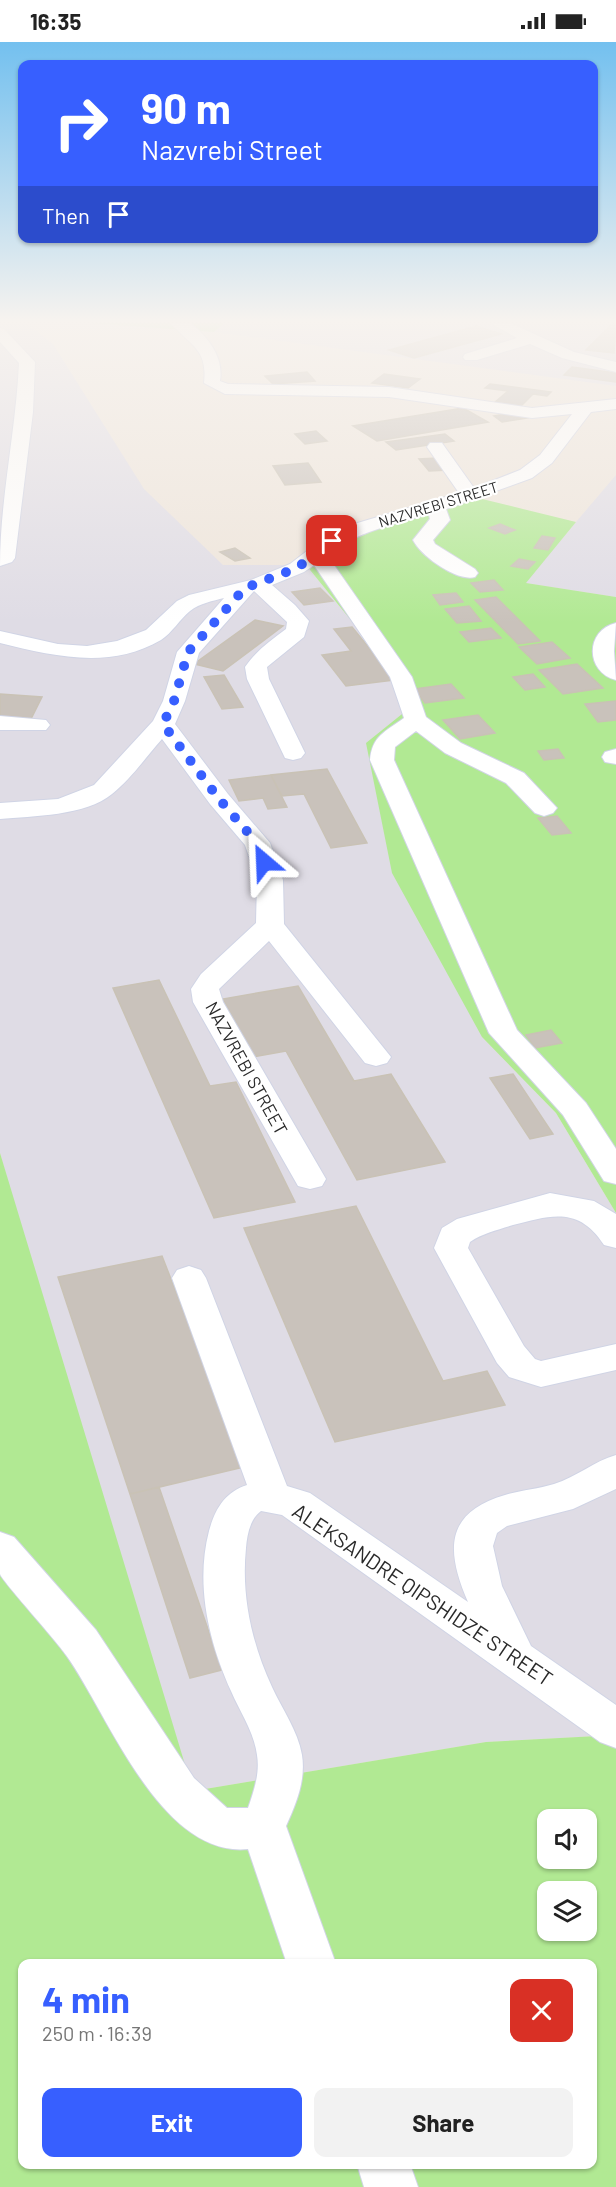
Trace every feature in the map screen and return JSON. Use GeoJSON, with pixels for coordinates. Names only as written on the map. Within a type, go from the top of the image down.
{"type":"FeatureCollection","features":[{"type":"Feature","properties":{"kind":"street"},"geometry":{"type":"LineString","coordinates":[[0,560],[5,558],[23,423]]}},
{"type":"Feature","properties":{"kind":"street"},"geometry":{"type":"LineString","coordinates":[[552,423],[564,434]]}},
{"type":"Feature","properties":{"kind":"street","name":"NAZVREBI STREET"},"geometry":{"type":"LineString","coordinates":[[0,637],[57,651],[77,652],[122,647],[154,634],[184,605],[196,599],[251,586],[297,568],[332,541],[361,528],[470,496],[526,474],[546,459],[573,423]]}},
{"type":"Feature","properties":{"kind":"street"},"geometry":{"type":"LineString","coordinates":[[436,447],[470,496]]}},
{"type":"Feature","properties":{"kind":"street"},"geometry":{"type":"LineString","coordinates":[[436,505],[440,520],[423,540],[427,548],[468,573]]}},
{"type":"Feature","properties":{"kind":"street"},"geometry":{"type":"LineString","coordinates":[[316,554],[401,677],[416,720],[453,748],[515,778],[544,808]]}},
{"type":"Feature","properties":{"kind":"street"},"geometry":{"type":"LineString","coordinates":[[251,586],[288,609],[298,621],[296,632],[264,656],[256,667],[258,679],[293,753]]}},
{"type":"Feature","properties":{"kind":"street","name":"NAZVREBI STREET"},"geometry":{"type":"LineString","coordinates":[[0,811],[59,806],[85,799],[103,790],[163,724],[174,701],[188,652],[251,586]]}},
{"type":"Feature","properties":{"kind":"street"},"geometry":{"type":"LineString","coordinates":[[616,629],[609,633],[603,643],[603,656],[610,669],[616,673]]}},
{"type":"Feature","properties":{"kind":"street"},"geometry":{"type":"LineString","coordinates":[[416,720],[383,745],[382,760],[504,1033],[575,1110],[616,1174]]}},
{"type":"Feature","properties":{"kind":"street"},"geometry":{"type":"LineString","coordinates":[[0,723],[38,725]]}},
{"type":"Feature","properties":{"kind":"street"},"geometry":{"type":"LineString","coordinates":[[163,724],[219,799],[257,843],[270,880],[270,925],[376,1057]]}},
{"type":"Feature","properties":{"kind":"street","name":"NAZVREBI STREET"},"geometry":{"type":"LineString","coordinates":[[270,925],[211,980],[205,989],[208,1002],[310,1179]]}},
{"type":"Feature","properties":{"kind":"street"},"geometry":{"type":"LineString","coordinates":[[616,1237],[607,1223],[582,1209],[550,1204],[469,1227],[454,1236],[451,1248],[510,1354],[522,1368],[541,1374],[616,1357]]}},
{"type":"Feature","properties":{"kind":"street"},"geometry":{"type":"LineString","coordinates":[[189,1278],[271,1495],[249,1498],[236,1511],[225,1542],[223,1590],[242,1670],[280,1759],[277,1796],[263,1826],[310,1959]]}},
{"type":"Feature","properties":{"kind":"street"},"geometry":{"type":"LineString","coordinates":[[514,1655],[478,1575],[473,1545],[481,1522],[499,1512],[556,1499],[589,1487],[616,1469]]}},
{"type":"Feature","properties":{"kind":"street","name":"ALEKSANDRE QIPSHIDZE STREET"},"geometry":{"type":"LineString","coordinates":[[271,1495],[296,1504],[514,1655],[616,1729]]}},
{"type":"Feature","properties":{"kind":"street"},"geometry":{"type":"LineString","coordinates":[[0,1548],[90,1655],[162,1770],[192,1806],[211,1822],[238,1832],[263,1826]]}},
{"type":"Feature","properties":{"kind":"street"},"geometry":{"type":"LineString","coordinates":[[385,2169],[391,2187]]}},
{"type":"Feature","properties":{"kind":"shaded area"},"geometry":{"type":"Polygon","coordinates":[[[0,423],[103,423],[144,489],[223,565],[306,565],[401,682],[482,1037],[556,1113],[616,1213],[616,1735],[486,1742],[193,1791],[118,1569],[0,1153],[0,423]]]}},
{"type":"Feature","properties":{"kind":"shaded area"},"geometry":{"type":"Polygon","coordinates":[[[616,475],[616,597],[525,583],[576,522],[616,475]]]}},
{"type":"Feature","properties":{"kind":"green space"},"geometry":{"type":"Polygon","coordinates":[[[478,498],[576,522],[526,583],[616,597],[616,1213],[556,1113],[482,1037],[392,873],[366,743],[407,710],[401,682],[306,565],[340,540],[478,498]]]}},
{"type":"Feature","properties":{"kind":"green space"},"geometry":{"type":"Polygon","coordinates":[[[0,1153],[193,1791],[486,1742],[616,1735],[616,2187],[0,2187],[0,1153]]]}},
{"type":"Feature","properties":{"kind":"building"},"geometry":{"type":"Polygon","coordinates":[[[371,423],[482,423],[377,441],[353,426],[371,423]]]}},
{"type":"Feature","properties":{"kind":"building"},"geometry":{"type":"Polygon","coordinates":[[[316,431],[327,441],[305,444],[295,434],[316,431]]]}},
{"type":"Feature","properties":{"kind":"building"},"geometry":{"type":"Polygon","coordinates":[[[445,434],[454,441],[396,450],[386,442],[445,434]]]}},
{"type":"Feature","properties":{"kind":"building"},"geometry":{"type":"Polygon","coordinates":[[[438,458],[448,470],[429,471],[419,459],[438,458]]]}},
{"type":"Feature","properties":{"kind":"building"},"geometry":{"type":"Polygon","coordinates":[[[308,463],[321,482],[285,485],[273,466],[308,463]]]}},
{"type":"Feature","properties":{"kind":"building"},"geometry":{"type":"Polygon","coordinates":[[[500,524],[515,530],[505,534],[489,528],[500,524]]]}},
{"type":"Feature","properties":{"kind":"building"},"geometry":{"type":"Polygon","coordinates":[[[542,536],[555,538],[548,550],[534,548],[542,536]]]}},
{"type":"Feature","properties":{"kind":"building"},"geometry":{"type":"Polygon","coordinates":[[[235,548],[250,558],[235,561],[220,552],[235,548]]]}},
{"type":"Feature","properties":{"kind":"building"},"geometry":{"type":"Polygon","coordinates":[[[519,559],[535,562],[528,569],[511,566],[519,559]]]}},
{"type":"Feature","properties":{"kind":"building"},"geometry":{"type":"Polygon","coordinates":[[[494,580],[503,590],[480,592],[471,583],[494,580]]]}},
{"type":"Feature","properties":{"kind":"building"},"geometry":{"type":"Polygon","coordinates":[[[320,588],[333,601],[304,605],[292,592],[320,588]]]}},
{"type":"Feature","properties":{"kind":"building"},"geometry":{"type":"Polygon","coordinates":[[[456,593],[463,602],[440,605],[433,595],[456,593]]]}},
{"type":"Feature","properties":{"kind":"building"},"geometry":{"type":"Polygon","coordinates":[[[496,597],[540,641],[518,644],[475,600],[496,597]]]}},
{"type":"Feature","properties":{"kind":"building"},"geometry":{"type":"Polygon","coordinates":[[[469,606],[481,621],[457,623],[445,609],[469,606]]]}},
{"type":"Feature","properties":{"kind":"building"},"geometry":{"type":"Polygon","coordinates":[[[255,620],[283,626],[223,671],[194,664],[255,620]]]}},
{"type":"Feature","properties":{"kind":"building"},"geometry":{"type":"Polygon","coordinates":[[[352,627],[395,680],[346,686],[322,655],[351,651],[334,629],[352,627]]]}},
{"type":"Feature","properties":{"kind":"building"},"geometry":{"type":"Polygon","coordinates":[[[491,628],[501,638],[469,642],[460,632],[491,628]]]}},
{"type":"Feature","properties":{"kind":"building"},"geometry":{"type":"Polygon","coordinates":[[[552,642],[570,658],[537,664],[519,647],[552,642]]]}},
{"type":"Feature","properties":{"kind":"building"},"geometry":{"type":"Polygon","coordinates":[[[577,664],[603,688],[563,694],[539,670],[577,664]]]}},
{"type":"Feature","properties":{"kind":"building"},"geometry":{"type":"Polygon","coordinates":[[[533,674],[545,687],[525,690],[513,677],[533,674]]]}},
{"type":"Feature","properties":{"kind":"building"},"geometry":{"type":"Polygon","coordinates":[[[224,675],[243,707],[222,709],[204,677],[224,675]]]}},
{"type":"Feature","properties":{"kind":"building"},"geometry":{"type":"Polygon","coordinates":[[[451,684],[464,698],[425,703],[414,689],[451,684]]]}},
{"type":"Feature","properties":{"kind":"building"},"geometry":{"type":"Polygon","coordinates":[[[0,694],[42,697],[30,721],[0,719],[0,694]]]}},
{"type":"Feature","properties":{"kind":"building"},"geometry":{"type":"Polygon","coordinates":[[[616,701],[616,720],[598,722],[585,704],[616,701]]]}},
{"type":"Feature","properties":{"kind":"building"},"geometry":{"type":"Polygon","coordinates":[[[478,715],[495,733],[460,739],[443,720],[478,715]]]}},
{"type":"Feature","properties":{"kind":"building"},"geometry":{"type":"Polygon","coordinates":[[[558,749],[564,758],[544,760],[538,751],[558,749]]]}},
{"type":"Feature","properties":{"kind":"building"},"geometry":{"type":"Polygon","coordinates":[[[327,769],[367,843],[331,848],[304,794],[282,796],[271,775],[327,769]]]}},
{"type":"Feature","properties":{"kind":"building"},"geometry":{"type":"Polygon","coordinates":[[[271,775],[287,807],[268,809],[263,798],[239,801],[229,780],[271,775]]]}},
{"type":"Feature","properties":{"kind":"building"},"geometry":{"type":"Polygon","coordinates":[[[557,816],[571,833],[552,835],[538,818],[557,816]]]}},
{"type":"Feature","properties":{"kind":"building"},"geometry":{"type":"Polygon","coordinates":[[[159,980],[210,1086],[236,1082],[295,1202],[214,1218],[113,988],[159,980]]]}},
{"type":"Feature","properties":{"kind":"building"},"geometry":{"type":"Polygon","coordinates":[[[298,986],[354,1081],[391,1074],[445,1162],[357,1180],[286,1051],[253,1057],[223,999],[298,986]]]}},
{"type":"Feature","properties":{"kind":"building"},"geometry":{"type":"Polygon","coordinates":[[[551,1030],[562,1043],[535,1048],[526,1035],[551,1030]]]}},
{"type":"Feature","properties":{"kind":"building"},"geometry":{"type":"Polygon","coordinates":[[[513,1074],[553,1134],[530,1139],[490,1078],[513,1074]]]}},
{"type":"Feature","properties":{"kind":"building"},"geometry":{"type":"Polygon","coordinates":[[[356,1206],[443,1381],[487,1371],[505,1405],[335,1442],[244,1228],[356,1206]]]}},
{"type":"Feature","properties":{"kind":"building"},"geometry":{"type":"Polygon","coordinates":[[[162,1256],[244,1467],[130,1494],[58,1277],[162,1256]]]}},
{"type":"Feature","properties":{"kind":"building"},"geometry":{"type":"Polygon","coordinates":[[[159,1487],[222,1670],[190,1678],[130,1494],[159,1487]]]}},
{"type":"Feature","properties":{"kind":"route"},"geometry":{"type":"LineString","coordinates":[[264,862],[257,843],[219,799],[163,724],[174,701],[188,652],[245,588],[297,568],[332,541]]}}]}
